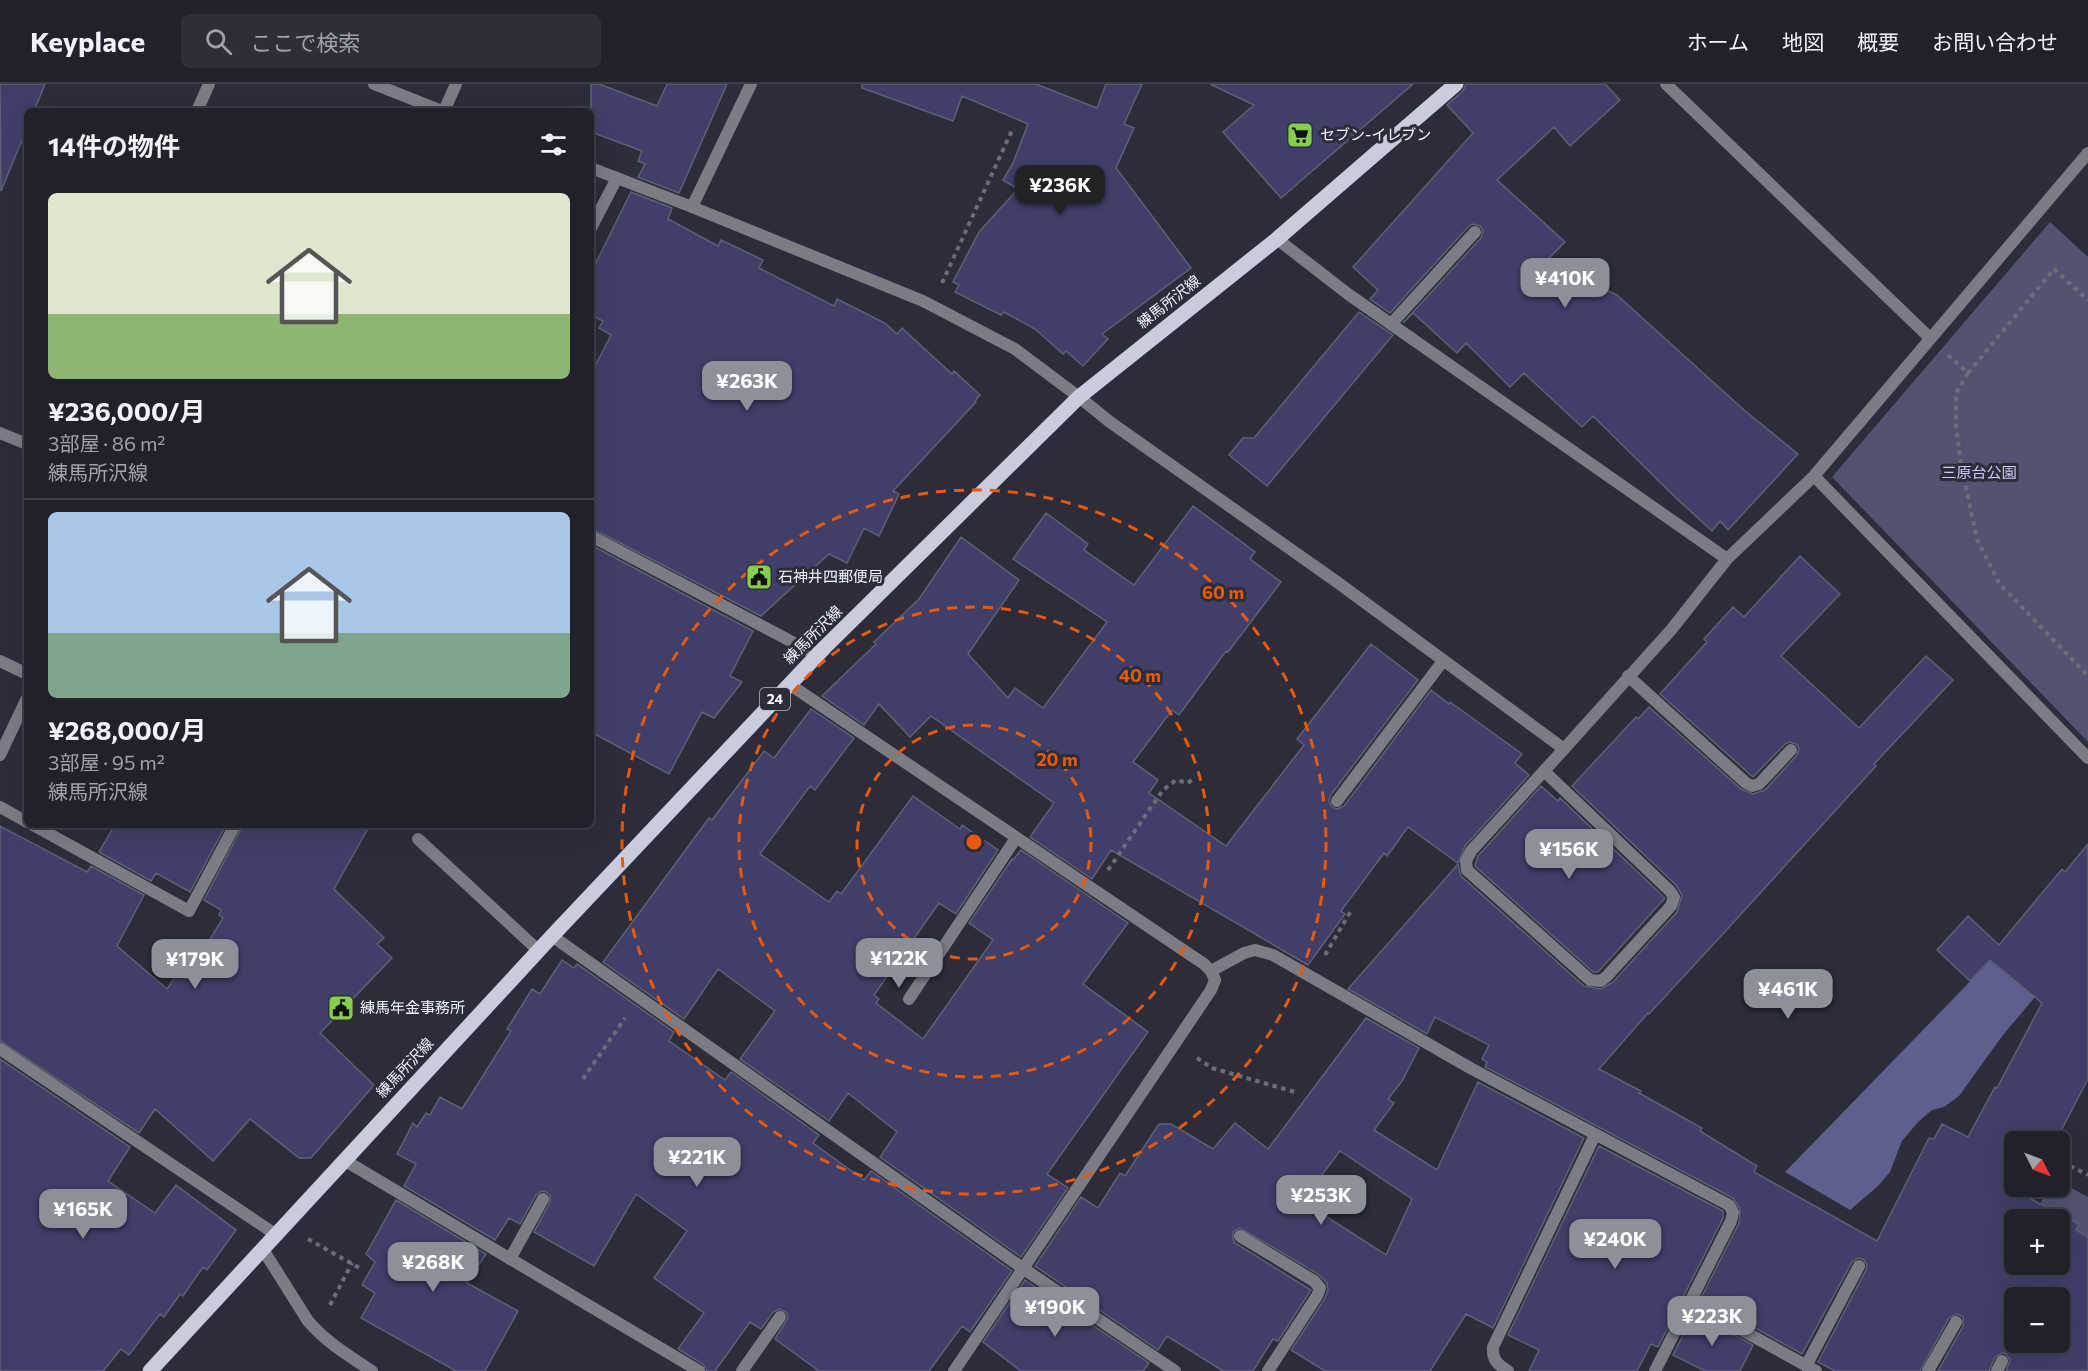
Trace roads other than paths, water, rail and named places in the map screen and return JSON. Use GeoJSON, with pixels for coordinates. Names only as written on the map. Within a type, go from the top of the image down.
{"type":"FeatureCollection","features":[{"type":"Feature","properties":{"kind":"main road","name":"練馬所沢線"},"geometry":{"type":"LineString","coordinates":[[150,1371],[552,936],[817,655],[1079,397],[1277,239],[1455,84]]}},
{"type":"Feature","properties":{"kind":"street"},"geometry":{"type":"LineString","coordinates":[[198,108],[209,84]]}},
{"type":"Feature","properties":{"kind":"street"},"geometry":{"type":"LineString","coordinates":[[374,84],[435,108]]}},
{"type":"Feature","properties":{"kind":"street"},"geometry":{"type":"LineString","coordinates":[[444,108],[456,84]]}},
{"type":"Feature","properties":{"kind":"street"},"geometry":{"type":"LineString","coordinates":[[692,207],[751,84]]}},
{"type":"Feature","properties":{"kind":"street"},"geometry":{"type":"LineString","coordinates":[[1666,84],[1930,338]]}},
{"type":"Feature","properties":{"kind":"street"},"geometry":{"type":"LineString","coordinates":[[1544,771],[1674,897],[1671,906],[1600,981],[1590,980],[1467,870],[1466,861],[1472,851],[1628,676],[1671,630],[1727,559],[1814,476],[2088,153]]}},
{"type":"Feature","properties":{"kind":"street"},"geometry":{"type":"LineString","coordinates":[[594,169],[931,305],[1015,348],[1110,422],[1338,582],[1564,749]]}},
{"type":"Feature","properties":{"kind":"street"},"geometry":{"type":"LineString","coordinates":[[594,222],[617,178]]}},
{"type":"Feature","properties":{"kind":"street"},"geometry":{"type":"LineString","coordinates":[[1391,324],[1475,232]]}},
{"type":"Feature","properties":{"kind":"street"},"geometry":{"type":"LineString","coordinates":[[1277,239],[1391,324],[1727,559]]}},
{"type":"Feature","properties":{"kind":"street"},"geometry":{"type":"LineString","coordinates":[[0,433],[24,443]]}},
{"type":"Feature","properties":{"kind":"street"},"geometry":{"type":"LineString","coordinates":[[1814,476],[2088,758]]}},
{"type":"Feature","properties":{"kind":"street"},"geometry":{"type":"LineString","coordinates":[[594,538],[817,655]]}},
{"type":"Feature","properties":{"kind":"street"},"geometry":{"type":"LineString","coordinates":[[1337,801],[1443,660]]}},
{"type":"Feature","properties":{"kind":"street"},"geometry":{"type":"LineString","coordinates":[[0,661],[24,673]]}},
{"type":"Feature","properties":{"kind":"street"},"geometry":{"type":"LineString","coordinates":[[1628,676],[1752,786],[1759,784],[1791,750]]}},
{"type":"Feature","properties":{"kind":"street"},"geometry":{"type":"LineString","coordinates":[[789,684],[1204,964],[1211,970],[1215,980],[1211,990],[1176,1043],[954,1371]]}},
{"type":"Feature","properties":{"kind":"street"},"geometry":{"type":"LineString","coordinates":[[0,755],[24,704]]}},
{"type":"Feature","properties":{"kind":"street"},"geometry":{"type":"LineString","coordinates":[[0,807],[24,820]]}},
{"type":"Feature","properties":{"kind":"street"},"geometry":{"type":"LineString","coordinates":[[38,828],[189,911],[234,828]]}},
{"type":"Feature","properties":{"kind":"street"},"geometry":{"type":"LineString","coordinates":[[418,838],[539,951]]}},
{"type":"Feature","properties":{"kind":"street"},"geometry":{"type":"LineString","coordinates":[[909,999],[1016,838]]}},
{"type":"Feature","properties":{"kind":"street"},"geometry":{"type":"LineString","coordinates":[[552,936],[1024,1269],[1175,1371]]}},
{"type":"Feature","properties":{"kind":"street"},"geometry":{"type":"LineString","coordinates":[[1211,970],[1244,953],[1255,950],[1273,955],[1472,1069],[1729,1205],[1732,1212],[1731,1221],[1692,1302],[1654,1371]]}},
{"type":"Feature","properties":{"kind":"street"},"geometry":{"type":"LineString","coordinates":[[0,1049],[280,1229]]}},
{"type":"Feature","properties":{"kind":"street"},"geometry":{"type":"LineString","coordinates":[[1508,1371],[1497,1364],[1492,1356],[1493,1347],[1595,1136]]}},
{"type":"Feature","properties":{"kind":"street"},"geometry":{"type":"LineString","coordinates":[[344,1160],[699,1371]]}},
{"type":"Feature","properties":{"kind":"street"},"geometry":{"type":"LineString","coordinates":[[510,1259],[543,1199]]}},
{"type":"Feature","properties":{"kind":"street"},"geometry":{"type":"LineString","coordinates":[[1240,1236],[1314,1281],[1320,1288],[1268,1371]]}},
{"type":"Feature","properties":{"kind":"street"},"geometry":{"type":"LineString","coordinates":[[262,1248],[308,1321],[341,1351],[372,1371]]}},
{"type":"Feature","properties":{"kind":"street"},"geometry":{"type":"LineString","coordinates":[[1692,1302],[1811,1368],[1858,1266]]}},
{"type":"Feature","properties":{"kind":"street"},"geometry":{"type":"LineString","coordinates":[[742,1371],[780,1317]]}},
{"type":"Feature","properties":{"kind":"street"},"geometry":{"type":"LineString","coordinates":[[1928,1371],[1956,1322]]}},
{"type":"Feature","properties":{"kind":"place","name":"セブン-イレブン"},"geometry":{"type":"Point","coordinates":[1300,135]}},
{"type":"Feature","properties":{"kind":"place","name":"石神井四郵便局"},"geometry":{"type":"Point","coordinates":[759,577]}},
{"type":"Feature","properties":{"kind":"place","name":"練馬年金事務所"},"geometry":{"type":"Point","coordinates":[341,1008]}},
{"type":"Feature","properties":{"kind":"park label","name":"三原台公園"},"geometry":{"type":"Point","coordinates":[1979,473]}}]}
